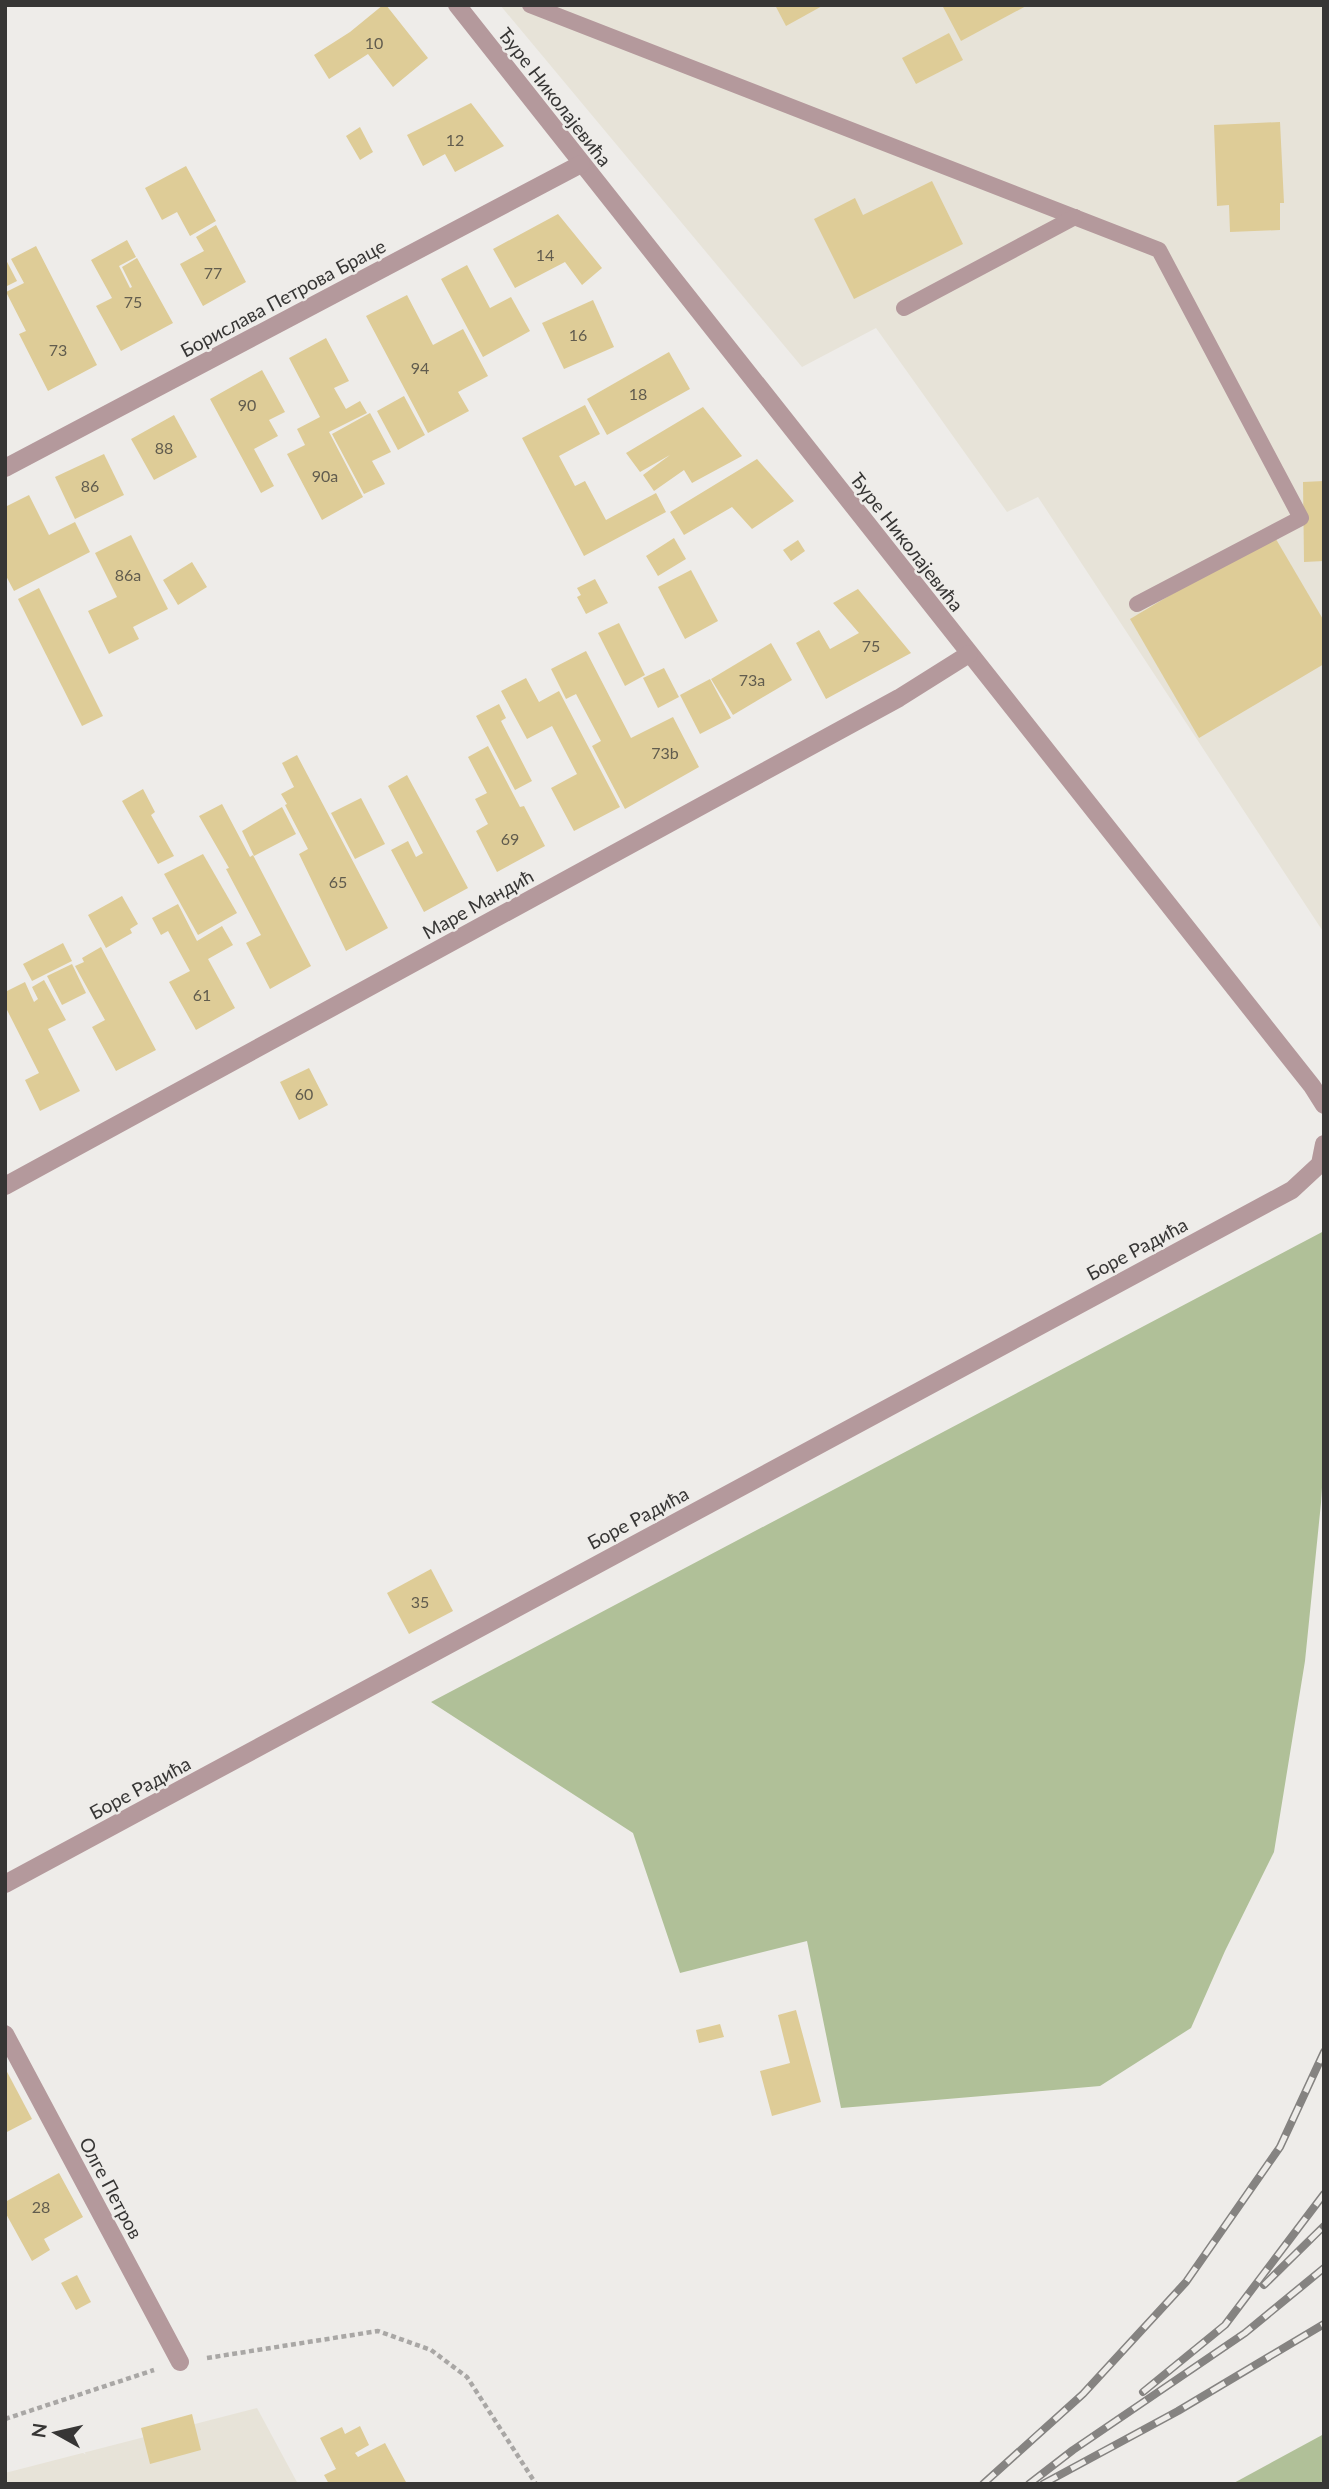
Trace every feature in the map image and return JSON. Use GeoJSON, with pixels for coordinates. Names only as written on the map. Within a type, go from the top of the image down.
{"type":"FeatureCollection","features":[{"type":"Feature","properties":{"kind":"street","name":"Ђуре Николајевића"},"geometry":{"type":"LineString","coordinates":[[457,5],[1312,1086],[1324,1105]]}},
{"type":"Feature","properties":{"kind":"street","name":"Борислава Петрова Браце"},"geometry":{"type":"LineString","coordinates":[[5,468],[581,164]]}},
{"type":"Feature","properties":{"kind":"street","name":"Маре Мандић"},"geometry":{"type":"LineString","coordinates":[[5,1186],[899,698],[969,654]]}},
{"type":"Feature","properties":{"kind":"street","name":"Боре Радића"},"geometry":{"type":"LineString","coordinates":[[5,1884],[1292,1190],[1320,1164],[1324,1144]]}},
{"type":"Feature","properties":{"kind":"street","name":"Олге Петров"},"geometry":{"type":"LineString","coordinates":[[5,2035],[180,2362]]}},
{"type":"Feature","properties":{"kind":"lane"},"geometry":{"type":"LineString","coordinates":[[530,5],[1159,250],[1301,518],[1138,604]]}},
{"type":"Feature","properties":{"kind":"lane"},"geometry":{"type":"LineString","coordinates":[[904,308],[1075,217]]}},
{"type":"Feature","properties":{"kind":"path"},"geometry":{"type":"LineString","coordinates":[[5,2418],[180,2362],[379,2331],[431,2350],[467,2377],[536,2484]]}},
{"type":"Feature","properties":{"kind":"shaded area"},"geometry":{"type":"Polygon","coordinates":[[[500,5],[1324,5],[1324,933],[1038,497],[1007,512],[876,328],[802,367],[500,5]]]}},
{"type":"Feature","properties":{"kind":"shaded area"},"geometry":{"type":"Polygon","coordinates":[[[257,2408],[298,2484],[5,2484],[5,2473],[257,2408]]]}},
{"type":"Feature","properties":{"kind":"green space"},"geometry":{"type":"Polygon","coordinates":[[[1324,1231],[1324,1457],[1321,1503],[1305,1661],[1274,1852],[1191,2028],[1100,2086],[841,2108],[807,1941],[680,1973],[633,1833],[431,1702],[1324,1231]]]}},
{"type":"Feature","properties":{"kind":"green space"},"geometry":{"type":"Polygon","coordinates":[[[1324,2434],[1324,2484],[1232,2484],[1324,2434]]]}},
{"type":"Feature","properties":{"kind":"building"},"geometry":{"type":"Polygon","coordinates":[[[386,5],[428,58],[393,87],[368,54],[329,79],[314,55],[350,32],[386,5]]]}},
{"type":"Feature","properties":{"kind":"building"},"geometry":{"type":"Polygon","coordinates":[[[775,5],[824,5],[786,26],[775,5]]]}},
{"type":"Feature","properties":{"kind":"building"},"geometry":{"type":"Polygon","coordinates":[[[942,5],[1028,5],[961,41],[942,5]]]}},
{"type":"Feature","properties":{"kind":"building"},"geometry":{"type":"Polygon","coordinates":[[[949,33],[963,60],[916,84],[902,58],[949,33]]]}},
{"type":"Feature","properties":{"kind":"building"},"geometry":{"type":"Polygon","coordinates":[[[471,103],[504,146],[455,172],[445,154],[423,166],[407,135],[471,103]]]}},
{"type":"Feature","properties":{"kind":"building"},"geometry":{"type":"Polygon","coordinates":[[[1280,122],[1284,203],[1280,203],[1280,230],[1230,232],[1229,205],[1217,206],[1214,125],[1280,122]]]}},
{"type":"Feature","properties":{"kind":"building"},"geometry":{"type":"Polygon","coordinates":[[[360,127],[373,152],[360,160],[346,136],[360,127]]]}},
{"type":"Feature","properties":{"kind":"building"},"geometry":{"type":"Polygon","coordinates":[[[186,166],[216,221],[190,236],[177,212],[162,220],[145,188],[186,166]]]}},
{"type":"Feature","properties":{"kind":"building"},"geometry":{"type":"Polygon","coordinates":[[[932,181],[963,244],[854,299],[814,219],[855,198],[863,215],[932,181]]]}},
{"type":"Feature","properties":{"kind":"building"},"geometry":{"type":"Polygon","coordinates":[[[558,214],[602,268],[582,285],[565,262],[515,288],[493,249],[558,214]]]}},
{"type":"Feature","properties":{"kind":"building"},"geometry":{"type":"Polygon","coordinates":[[[216,225],[246,282],[203,306],[180,264],[204,251],[196,237],[216,225]]]}},
{"type":"Feature","properties":{"kind":"building"},"geometry":{"type":"Polygon","coordinates":[[[127,240],[136,257],[119,266],[130,288],[132,287],[122,267],[137,258],[173,323],[121,351],[96,306],[112,298],[91,260],[127,240]]]}},
{"type":"Feature","properties":{"kind":"building"},"geometry":{"type":"Polygon","coordinates":[[[36,246],[97,365],[48,391],[19,334],[26,331],[6,292],[24,283],[11,259],[36,246]]]}},
{"type":"Feature","properties":{"kind":"building"},"geometry":{"type":"Polygon","coordinates":[[[5,258],[17,281],[5,287],[5,258]]]}},
{"type":"Feature","properties":{"kind":"building"},"geometry":{"type":"Polygon","coordinates":[[[467,265],[490,308],[511,297],[530,331],[483,357],[441,279],[467,265]]]}},
{"type":"Feature","properties":{"kind":"building"},"geometry":{"type":"Polygon","coordinates":[[[407,295],[433,345],[463,329],[488,376],[458,392],[469,411],[428,433],[366,316],[407,295]]]}},
{"type":"Feature","properties":{"kind":"building"},"geometry":{"type":"Polygon","coordinates":[[[593,300],[614,347],[564,369],[542,323],[593,300]]]}},
{"type":"Feature","properties":{"kind":"building"},"geometry":{"type":"Polygon","coordinates":[[[326,338],[349,381],[334,388],[346,409],[360,401],[367,413],[329,432],[363,497],[322,520],[287,454],[305,445],[297,429],[320,417],[289,358],[326,338]]]}},
{"type":"Feature","properties":{"kind":"building"},"geometry":{"type":"Polygon","coordinates":[[[669,352],[690,389],[607,435],[587,399],[669,352]]]}},
{"type":"Feature","properties":{"kind":"building"},"geometry":{"type":"Polygon","coordinates":[[[262,370],[285,412],[269,420],[278,436],[254,449],[274,486],[261,493],[210,399],[262,370]]]}},
{"type":"Feature","properties":{"kind":"building"},"geometry":{"type":"Polygon","coordinates":[[[404,396],[425,435],[398,450],[377,411],[404,396]]]}},
{"type":"Feature","properties":{"kind":"building"},"geometry":{"type":"Polygon","coordinates":[[[585,405],[600,434],[559,456],[575,486],[585,481],[606,520],[656,493],[666,512],[584,556],[522,438],[585,405]]]}},
{"type":"Feature","properties":{"kind":"building"},"geometry":{"type":"Polygon","coordinates":[[[703,407],[742,456],[692,483],[684,470],[654,491],[643,475],[670,455],[640,472],[626,453],[703,407]]]}},
{"type":"Feature","properties":{"kind":"building"},"geometry":{"type":"Polygon","coordinates":[[[370,413],[391,452],[372,461],[385,484],[364,494],[332,434],[370,413]]]}},
{"type":"Feature","properties":{"kind":"building"},"geometry":{"type":"Polygon","coordinates":[[[174,415],[197,457],[154,480],[131,439],[174,415]]]}},
{"type":"Feature","properties":{"kind":"building"},"geometry":{"type":"Polygon","coordinates":[[[104,454],[124,495],[75,519],[55,477],[104,454]]]}},
{"type":"Feature","properties":{"kind":"building"},"geometry":{"type":"Polygon","coordinates":[[[757,459],[794,501],[752,529],[732,507],[684,535],[670,512],[757,459]]]}},
{"type":"Feature","properties":{"kind":"building"},"geometry":{"type":"Polygon","coordinates":[[[1324,481],[1324,561],[1304,562],[1303,482],[1324,481]]]}},
{"type":"Feature","properties":{"kind":"building"},"geometry":{"type":"Polygon","coordinates":[[[29,495],[49,535],[75,522],[90,552],[14,591],[5,574],[5,507],[29,495]]]}},
{"type":"Feature","properties":{"kind":"building"},"geometry":{"type":"Polygon","coordinates":[[[1273,534],[1324,621],[1324,664],[1199,738],[1130,619],[1273,534]]]}},
{"type":"Feature","properties":{"kind":"building"},"geometry":{"type":"Polygon","coordinates":[[[131,535],[168,609],[133,627],[139,639],[109,654],[88,611],[117,597],[95,553],[131,535]]]}},
{"type":"Feature","properties":{"kind":"building"},"geometry":{"type":"Polygon","coordinates":[[[674,538],[686,559],[658,576],[646,556],[674,538]]]}},
{"type":"Feature","properties":{"kind":"building"},"geometry":{"type":"Polygon","coordinates":[[[798,540],[805,551],[791,561],[783,550],[798,540]]]}},
{"type":"Feature","properties":{"kind":"building"},"geometry":{"type":"Polygon","coordinates":[[[192,562],[207,587],[178,605],[163,580],[192,562]]]}},
{"type":"Feature","properties":{"kind":"building"},"geometry":{"type":"Polygon","coordinates":[[[691,570],[718,621],[685,639],[658,587],[691,570]]]}},
{"type":"Feature","properties":{"kind":"building"},"geometry":{"type":"Polygon","coordinates":[[[595,579],[608,603],[586,614],[577,597],[581,595],[577,588],[595,579]]]}},
{"type":"Feature","properties":{"kind":"building"},"geometry":{"type":"Polygon","coordinates":[[[39,588],[103,716],[82,726],[18,599],[39,588]]]}},
{"type":"Feature","properties":{"kind":"building"},"geometry":{"type":"Polygon","coordinates":[[[858,589],[911,653],[826,699],[796,643],[819,630],[830,649],[859,633],[833,603],[858,589]]]}},
{"type":"Feature","properties":{"kind":"building"},"geometry":{"type":"Polygon","coordinates":[[[619,623],[645,675],[625,686],[598,633],[619,623]]]}},
{"type":"Feature","properties":{"kind":"building"},"geometry":{"type":"Polygon","coordinates":[[[771,643],[792,680],[733,715],[711,679],[771,643]]]}},
{"type":"Feature","properties":{"kind":"building"},"geometry":{"type":"Polygon","coordinates":[[[586,651],[631,738],[673,717],[699,767],[625,809],[592,746],[601,741],[576,694],[566,699],[551,669],[586,651]]]}},
{"type":"Feature","properties":{"kind":"building"},"geometry":{"type":"Polygon","coordinates":[[[664,668],[679,697],[658,708],[643,678],[664,668]]]}},
{"type":"Feature","properties":{"kind":"building"},"geometry":{"type":"Polygon","coordinates":[[[526,678],[539,702],[559,691],[620,807],[574,831],[551,788],[577,774],[552,726],[527,739],[501,691],[526,678]]]}},
{"type":"Feature","properties":{"kind":"building"},"geometry":{"type":"Polygon","coordinates":[[[710,679],[731,718],[700,734],[680,695],[710,679]]]}},
{"type":"Feature","properties":{"kind":"building"},"geometry":{"type":"Polygon","coordinates":[[[499,704],[506,718],[501,721],[532,781],[515,790],[476,716],[499,704]]]}},
{"type":"Feature","properties":{"kind":"building"},"geometry":{"type":"Polygon","coordinates":[[[488,746],[520,807],[524,806],[545,846],[497,872],[476,831],[488,824],[475,799],[487,793],[468,757],[488,746]]]}},
{"type":"Feature","properties":{"kind":"building"},"geometry":{"type":"Polygon","coordinates":[[[297,755],[388,928],[346,951],[299,854],[308,849],[281,794],[294,787],[282,763],[297,755]]]}},
{"type":"Feature","properties":{"kind":"building"},"geometry":{"type":"Polygon","coordinates":[[[407,775],[468,888],[424,912],[391,850],[408,841],[416,857],[423,853],[388,786],[407,775]]]}},
{"type":"Feature","properties":{"kind":"building"},"geometry":{"type":"Polygon","coordinates":[[[143,789],[155,812],[151,815],[174,856],[158,864],[122,801],[143,789]]]}},
{"type":"Feature","properties":{"kind":"building"},"geometry":{"type":"Polygon","coordinates":[[[361,798],[385,844],[355,859],[331,813],[361,798]]]}},
{"type":"Feature","properties":{"kind":"building"},"geometry":{"type":"Polygon","coordinates":[[[222,804],[250,857],[253,855],[311,966],[270,989],[246,943],[261,935],[226,869],[229,868],[199,816],[222,804]]]}},
{"type":"Feature","properties":{"kind":"building"},"geometry":{"type":"Polygon","coordinates":[[[282,807],[296,834],[254,856],[242,831],[282,807]]]}},
{"type":"Feature","properties":{"kind":"building"},"geometry":{"type":"Polygon","coordinates":[[[203,854],[237,913],[198,935],[164,874],[203,854]]]}},
{"type":"Feature","properties":{"kind":"building"},"geometry":{"type":"Polygon","coordinates":[[[122,896],[138,924],[130,929],[132,933],[106,948],[88,915],[122,896]]]}},
{"type":"Feature","properties":{"kind":"building"},"geometry":{"type":"Polygon","coordinates":[[[178,904],[197,941],[222,926],[233,945],[208,959],[235,1008],[196,1030],[169,982],[190,971],[168,931],[161,935],[152,918],[178,904]]]}},
{"type":"Feature","properties":{"kind":"building"},"geometry":{"type":"Polygon","coordinates":[[[63,943],[72,961],[32,981],[23,964],[63,943]]]}},
{"type":"Feature","properties":{"kind":"building"},"geometry":{"type":"Polygon","coordinates":[[[101,947],[156,1050],[116,1071],[92,1027],[105,1020],[75,966],[84,962],[82,958],[101,947]]]}},
{"type":"Feature","properties":{"kind":"building"},"geometry":{"type":"Polygon","coordinates":[[[72,964],[86,993],[62,1005],[47,976],[72,964]]]}},
{"type":"Feature","properties":{"kind":"building"},"geometry":{"type":"Polygon","coordinates":[[[44,980],[66,1020],[48,1029],[80,1091],[40,1111],[25,1080],[39,1073],[5,1006],[5,992],[25,982],[34,1002],[38,999],[32,987],[44,980]]]}},
{"type":"Feature","properties":{"kind":"building"},"geometry":{"type":"Polygon","coordinates":[[[309,1068],[328,1105],[299,1120],[280,1082],[309,1068]]]}},
{"type":"Feature","properties":{"kind":"building"},"geometry":{"type":"Polygon","coordinates":[[[431,1569],[453,1611],[409,1634],[387,1593],[431,1569]]]}},
{"type":"Feature","properties":{"kind":"building"},"geometry":{"type":"Polygon","coordinates":[[[796,2010],[821,2102],[772,2116],[760,2071],[790,2063],[778,2015],[796,2010]]]}},
{"type":"Feature","properties":{"kind":"building"},"geometry":{"type":"Polygon","coordinates":[[[720,2024],[724,2037],[699,2043],[696,2030],[720,2024]]]}},
{"type":"Feature","properties":{"kind":"building"},"geometry":{"type":"Polygon","coordinates":[[[5,2068],[32,2119],[5,2133],[5,2068]]]}},
{"type":"Feature","properties":{"kind":"building"},"geometry":{"type":"Polygon","coordinates":[[[59,2173],[83,2217],[44,2239],[50,2250],[32,2261],[5,2212],[5,2202],[59,2173]]]}},
{"type":"Feature","properties":{"kind":"building"},"geometry":{"type":"Polygon","coordinates":[[[77,2275],[91,2302],[76,2310],[61,2283],[77,2275]]]}},
{"type":"Feature","properties":{"kind":"building"},"geometry":{"type":"Polygon","coordinates":[[[192,2414],[201,2450],[150,2464],[141,2428],[192,2414]]]}},
{"type":"Feature","properties":{"kind":"building"},"geometry":{"type":"Polygon","coordinates":[[[360,2426],[369,2445],[355,2453],[358,2457],[385,2443],[407,2484],[329,2484],[324,2475],[336,2469],[320,2438],[342,2427],[345,2434],[360,2426]]]}},
{"type":"Feature","properties":{"kind":"railway"},"geometry":{"type":"LineString","coordinates":[[983,2484],[1083,2394],[1186,2282],[1280,2147],[1324,2052]]}},
{"type":"Feature","properties":{"kind":"railway"},"geometry":{"type":"LineString","coordinates":[[1143,2392],[1225,2325],[1324,2194]]}},
{"type":"Feature","properties":{"kind":"railway"},"geometry":{"type":"LineString","coordinates":[[1264,2285],[1324,2226]]}},
{"type":"Feature","properties":{"kind":"railway"},"geometry":{"type":"LineString","coordinates":[[1029,2484],[1073,2450],[1245,2333],[1324,2268]]}},
{"type":"Feature","properties":{"kind":"railway"},"geometry":{"type":"LineString","coordinates":[[1043,2484],[1178,2411],[1324,2324]]}}]}
